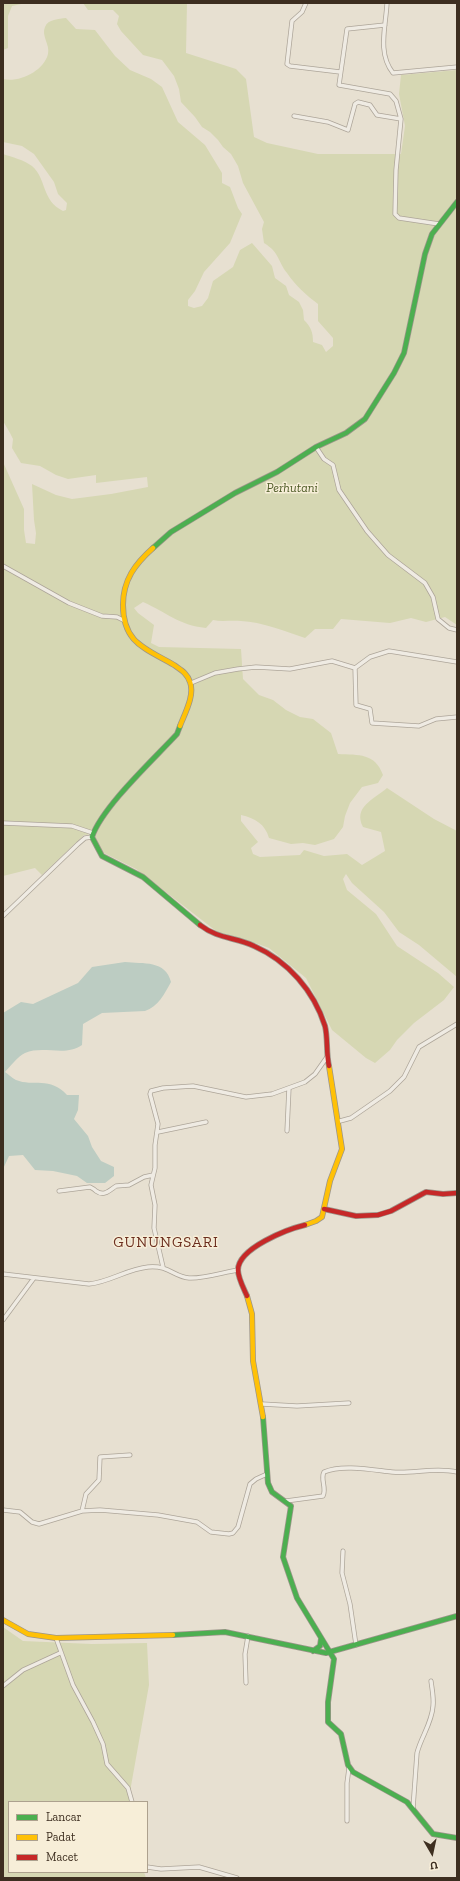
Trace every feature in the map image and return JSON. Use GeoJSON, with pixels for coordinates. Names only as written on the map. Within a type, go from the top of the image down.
{"type":"FeatureCollection","features":[{"type":"Feature","properties":{"kind":"street"},"geometry":{"type":"LineString","coordinates":[[306,3],[302,12],[292,21],[287,64],[290,66],[340,72]]}},
{"type":"Feature","properties":{"kind":"street"},"geometry":{"type":"LineString","coordinates":[[387,3],[383,36],[384,54],[389,68],[393,73],[457,66]]}},
{"type":"Feature","properties":{"kind":"street"},"geometry":{"type":"LineString","coordinates":[[385,25],[347,29],[340,72],[340,86],[392,95],[401,119],[396,170],[396,214],[399,218],[438,224]]}},
{"type":"Feature","properties":{"kind":"street"},"geometry":{"type":"LineString","coordinates":[[294,116],[328,122],[348,130],[355,104],[358,102],[370,104],[377,115],[401,119]]}},
{"type":"Feature","properties":{"kind":"street"},"geometry":{"type":"LineString","coordinates":[[3,916],[78,844],[85,838],[92,835],[121,794],[177,734],[191,696],[191,683],[186,673],[132,640],[123,620],[123,593],[126,581],[138,562],[164,536],[235,493],[277,472],[316,447],[346,433],[363,422],[394,373],[404,353],[428,244],[438,224],[457,202]]}},
{"type":"Feature","properties":{"kind":"street"},"geometry":{"type":"LineString","coordinates":[[316,447],[324,459],[333,465],[339,490],[366,531],[388,555],[425,584],[433,597],[438,619],[448,628],[457,630]]}},
{"type":"Feature","properties":{"kind":"street"},"geometry":{"type":"LineString","coordinates":[[3,566],[69,603],[102,616],[117,617],[123,620]]}},
{"type":"Feature","properties":{"kind":"street"},"geometry":{"type":"LineString","coordinates":[[355,668],[370,657],[389,651],[457,662]]}},
{"type":"Feature","properties":{"kind":"street"},"geometry":{"type":"LineString","coordinates":[[191,683],[215,673],[256,667],[290,669],[332,662],[355,668]]}},
{"type":"Feature","properties":{"kind":"street"},"geometry":{"type":"LineString","coordinates":[[355,668],[356,705],[370,709],[372,723],[420,726],[436,719],[457,717]]}},
{"type":"Feature","properties":{"kind":"street"},"geometry":{"type":"LineString","coordinates":[[3,822],[72,826],[92,835],[102,856],[142,877],[208,930],[224,938],[253,945],[264,951],[298,977],[310,992],[325,1027],[327,1057],[340,1121],[342,1147],[330,1182],[323,1216],[317,1221],[257,1245],[240,1260],[238,1270],[250,1305],[253,1361],[262,1404],[267,1474],[270,1489],[290,1504],[292,1510],[283,1549],[283,1557],[294,1591],[330,1653],[334,1663],[328,1702],[328,1722],[341,1734],[349,1768],[347,1783],[347,1821]]}},
{"type":"Feature","properties":{"kind":"street"},"geometry":{"type":"LineString","coordinates":[[340,1121],[350,1118],[390,1091],[404,1077],[419,1047],[457,1024]]}},
{"type":"Feature","properties":{"kind":"street"},"geometry":{"type":"LineString","coordinates":[[163,1267],[154,1228],[155,1206],[151,1185],[155,1168],[155,1145],[158,1132],[158,1124],[150,1094],[152,1090],[193,1086],[252,1097],[272,1094],[305,1082],[314,1074],[327,1057]]}},
{"type":"Feature","properties":{"kind":"street"},"geometry":{"type":"LineString","coordinates":[[287,1131],[289,1088]]}},
{"type":"Feature","properties":{"kind":"street"},"geometry":{"type":"LineString","coordinates":[[158,1132],[206,1122]]}},
{"type":"Feature","properties":{"kind":"street"},"geometry":{"type":"LineString","coordinates":[[60,1191],[90,1187],[96,1191],[104,1193],[111,1191],[116,1186],[130,1185],[144,1177],[153,1175]]}},
{"type":"Feature","properties":{"kind":"street"},"geometry":{"type":"LineString","coordinates":[[324,1209],[356,1216],[378,1215],[391,1211],[426,1192],[443,1194],[457,1193]]}},
{"type":"Feature","properties":{"kind":"street"},"geometry":{"type":"LineString","coordinates":[[3,1274],[89,1284],[101,1282],[123,1272],[136,1269],[163,1267],[189,1278],[238,1270]]}},
{"type":"Feature","properties":{"kind":"street"},"geometry":{"type":"LineString","coordinates":[[3,1320],[34,1278]]}},
{"type":"Feature","properties":{"kind":"street"},"geometry":{"type":"LineString","coordinates":[[262,1404],[297,1406],[349,1403]]}},
{"type":"Feature","properties":{"kind":"street"},"geometry":{"type":"LineString","coordinates":[[82,1511],[86,1494],[99,1480],[100,1457],[130,1455]]}},
{"type":"Feature","properties":{"kind":"street"},"geometry":{"type":"LineString","coordinates":[[286,1501],[323,1496],[325,1492],[322,1475],[324,1472],[330,1470],[369,1468],[392,1472],[436,1469],[457,1472]]}},
{"type":"Feature","properties":{"kind":"street"},"geometry":{"type":"LineString","coordinates":[[3,1510],[20,1512],[32,1522],[39,1524],[82,1511],[100,1510],[158,1515],[197,1522],[211,1532],[229,1534],[236,1531],[238,1527],[250,1484],[256,1479],[267,1474]]}},
{"type":"Feature","properties":{"kind":"street"},"geometry":{"type":"LineString","coordinates":[[344,1550],[342,1573],[350,1604],[356,1645]]}},
{"type":"Feature","properties":{"kind":"street"},"geometry":{"type":"LineString","coordinates":[[3,1620],[28,1634],[56,1638],[231,1632],[313,1651],[330,1653],[399,1631],[457,1616]]}},
{"type":"Feature","properties":{"kind":"street"},"geometry":{"type":"LineString","coordinates":[[246,1683],[246,1654],[248,1636]]}},
{"type":"Feature","properties":{"kind":"street"},"geometry":{"type":"LineString","coordinates":[[313,1651],[321,1645],[320,1637]]}},
{"type":"Feature","properties":{"kind":"street"},"geometry":{"type":"LineString","coordinates":[[56,1638],[60,1653],[73,1685],[103,1744],[109,1767],[128,1788],[132,1801]]}},
{"type":"Feature","properties":{"kind":"street"},"geometry":{"type":"LineString","coordinates":[[3,1686],[23,1670],[60,1653]]}},
{"type":"Feature","properties":{"kind":"street"},"geometry":{"type":"LineString","coordinates":[[414,1808],[417,1753],[419,1745],[430,1722],[434,1707],[431,1681]]}},
{"type":"Feature","properties":{"kind":"street"},"geometry":{"type":"LineString","coordinates":[[349,1768],[407,1802],[414,1808],[432,1834],[457,1838]]}},
{"type":"Feature","properties":{"kind":"street"},"geometry":{"type":"LineString","coordinates":[[148,1867],[162,1869],[199,1867],[237,1878]]}},
{"type":"Feature","properties":{"kind":"green space"},"geometry":{"type":"Polygon","coordinates":[[[3,3],[26,3],[12,6],[8,16],[8,48],[3,50],[3,3]]]}},
{"type":"Feature","properties":{"kind":"green space","name":"Perhutani"},"geometry":{"type":"Polygon","coordinates":[[[83,3],[187,3],[186,53],[236,69],[246,79],[254,137],[267,143],[318,154],[401,154],[405,126],[399,94],[401,75],[457,70],[457,625],[445,617],[426,622],[411,618],[390,623],[341,619],[333,629],[315,629],[305,638],[273,627],[249,622],[213,620],[206,628],[196,626],[173,618],[143,602],[134,608],[138,613],[154,625],[151,643],[159,647],[241,649],[243,679],[259,695],[273,700],[286,710],[300,717],[313,719],[331,733],[338,754],[359,755],[371,759],[380,768],[383,775],[378,783],[362,787],[350,803],[343,827],[334,839],[315,845],[303,843],[291,844],[269,838],[265,829],[259,822],[241,815],[241,821],[258,842],[251,848],[253,854],[260,857],[300,855],[304,850],[324,856],[347,854],[362,865],[385,851],[381,832],[363,827],[361,814],[366,804],[387,788],[434,819],[457,831],[457,977],[419,945],[399,932],[384,912],[352,883],[346,874],[343,879],[347,890],[376,914],[397,946],[438,973],[454,987],[444,1000],[414,1023],[397,1040],[390,1050],[375,1063],[366,1058],[332,1030],[306,978],[269,948],[220,934],[136,869],[102,852],[94,834],[84,835],[42,875],[35,868],[3,876],[3,462],[24,509],[24,530],[26,543],[35,544],[36,533],[32,484],[56,495],[72,499],[148,487],[147,477],[96,483],[96,475],[68,479],[56,475],[40,466],[21,463],[12,448],[13,439],[3,421],[3,154],[22,160],[32,166],[37,171],[47,195],[56,206],[63,211],[66,210],[67,203],[58,194],[54,182],[34,154],[22,146],[3,142],[3,79],[9,80],[23,77],[42,66],[48,54],[48,47],[44,34],[46,24],[54,20],[66,18],[76,29],[95,30],[115,56],[130,70],[151,79],[162,87],[178,122],[205,145],[222,173],[222,183],[230,187],[238,208],[242,214],[230,243],[204,272],[195,291],[188,300],[188,306],[194,308],[202,306],[208,298],[213,281],[233,267],[240,250],[252,243],[272,266],[275,278],[286,286],[289,295],[299,302],[303,310],[304,320],[313,335],[313,342],[322,345],[326,352],[333,346],[333,338],[318,321],[318,304],[305,294],[294,282],[276,253],[264,243],[262,229],[264,222],[243,183],[238,166],[231,154],[210,132],[202,127],[181,102],[179,89],[174,76],[162,60],[143,55],[121,31],[117,24],[119,16],[113,10],[88,10],[83,3]]]}},
{"type":"Feature","properties":{"kind":"green space"},"geometry":{"type":"Polygon","coordinates":[[[3,1627],[23,1641],[92,1644],[147,1643],[149,1685],[131,1786],[130,1801],[8,1801],[8,1873],[144,1873],[146,1878],[3,1878],[3,1627]]]}},
{"type":"Feature","properties":{"kind":"shaded area"},"geometry":{"type":"Polygon","coordinates":[[[125,962],[153,964],[164,970],[168,975],[171,982],[161,999],[154,1006],[145,1011],[102,1013],[83,1024],[82,1045],[69,1050],[39,1050],[22,1054],[5,1072],[16,1080],[22,1082],[48,1084],[61,1089],[67,1095],[79,1095],[78,1110],[74,1119],[88,1136],[92,1147],[101,1161],[114,1167],[114,1176],[105,1183],[87,1183],[77,1176],[53,1171],[35,1170],[23,1155],[9,1156],[3,1169],[3,1013],[21,1002],[33,1004],[78,983],[92,967],[125,962]]]}},
{"type":"Feature","properties":{"kind":"traffic: fast"},"geometry":{"type":"LineString","coordinates":[[153,548],[171,532],[235,493],[277,472],[316,447],[346,433],[365,419],[394,373],[404,353],[425,254],[432,234],[457,202]]}},
{"type":"Feature","properties":{"kind":"traffic: fast"},"geometry":{"type":"LineString","coordinates":[[180,726],[177,734],[117,798],[106,812],[92,837],[102,856],[143,877],[200,925]]}},
{"type":"Feature","properties":{"kind":"traffic: fast"},"geometry":{"type":"LineString","coordinates":[[263,1417],[268,1483],[272,1492],[291,1506],[283,1557],[297,1598],[334,1659],[328,1702],[328,1722],[341,1734],[348,1765],[353,1772],[407,1802],[433,1834],[457,1838]]}},
{"type":"Feature","properties":{"kind":"traffic: fast"},"geometry":{"type":"LineString","coordinates":[[173,1635],[225,1632],[326,1653],[457,1616]]}},
{"type":"Feature","properties":{"kind":"traffic: fast"},"geometry":{"type":"LineString","coordinates":[[313,1651],[320,1646],[321,1639]]}},
{"type":"Feature","properties":{"kind":"traffic: slow"},"geometry":{"type":"LineString","coordinates":[[153,548],[136,566],[128,580],[125,588],[123,605],[124,618],[131,636],[138,643],[145,649],[179,668],[189,679],[191,693],[187,710],[180,726]]}},
{"type":"Feature","properties":{"kind":"traffic: slow"},"geometry":{"type":"LineString","coordinates":[[305,1225],[322,1217],[330,1181],[342,1149],[329,1066]]}},
{"type":"Feature","properties":{"kind":"traffic: slow"},"geometry":{"type":"LineString","coordinates":[[247,1296],[252,1314],[253,1361],[263,1417]]}},
{"type":"Feature","properties":{"kind":"traffic: slow"},"geometry":{"type":"LineString","coordinates":[[3,1620],[28,1634],[56,1638],[173,1635]]}},
{"type":"Feature","properties":{"kind":"traffic: jam"},"geometry":{"type":"LineString","coordinates":[[200,925],[213,933],[247,943],[266,952],[278,960],[298,978],[314,1001],[325,1026],[329,1066]]}},
{"type":"Feature","properties":{"kind":"traffic: jam"},"geometry":{"type":"LineString","coordinates":[[324,1209],[356,1216],[378,1215],[391,1211],[426,1192],[443,1194],[457,1193]]}},
{"type":"Feature","properties":{"kind":"traffic: jam"},"geometry":{"type":"LineString","coordinates":[[247,1296],[238,1273],[240,1262],[246,1254],[276,1235],[305,1225]]}},
{"type":"Feature","properties":{"kind":"district","name":"GUNUNGSARI"},"geometry":{"type":"Point","coordinates":[166,1243]}}]}
